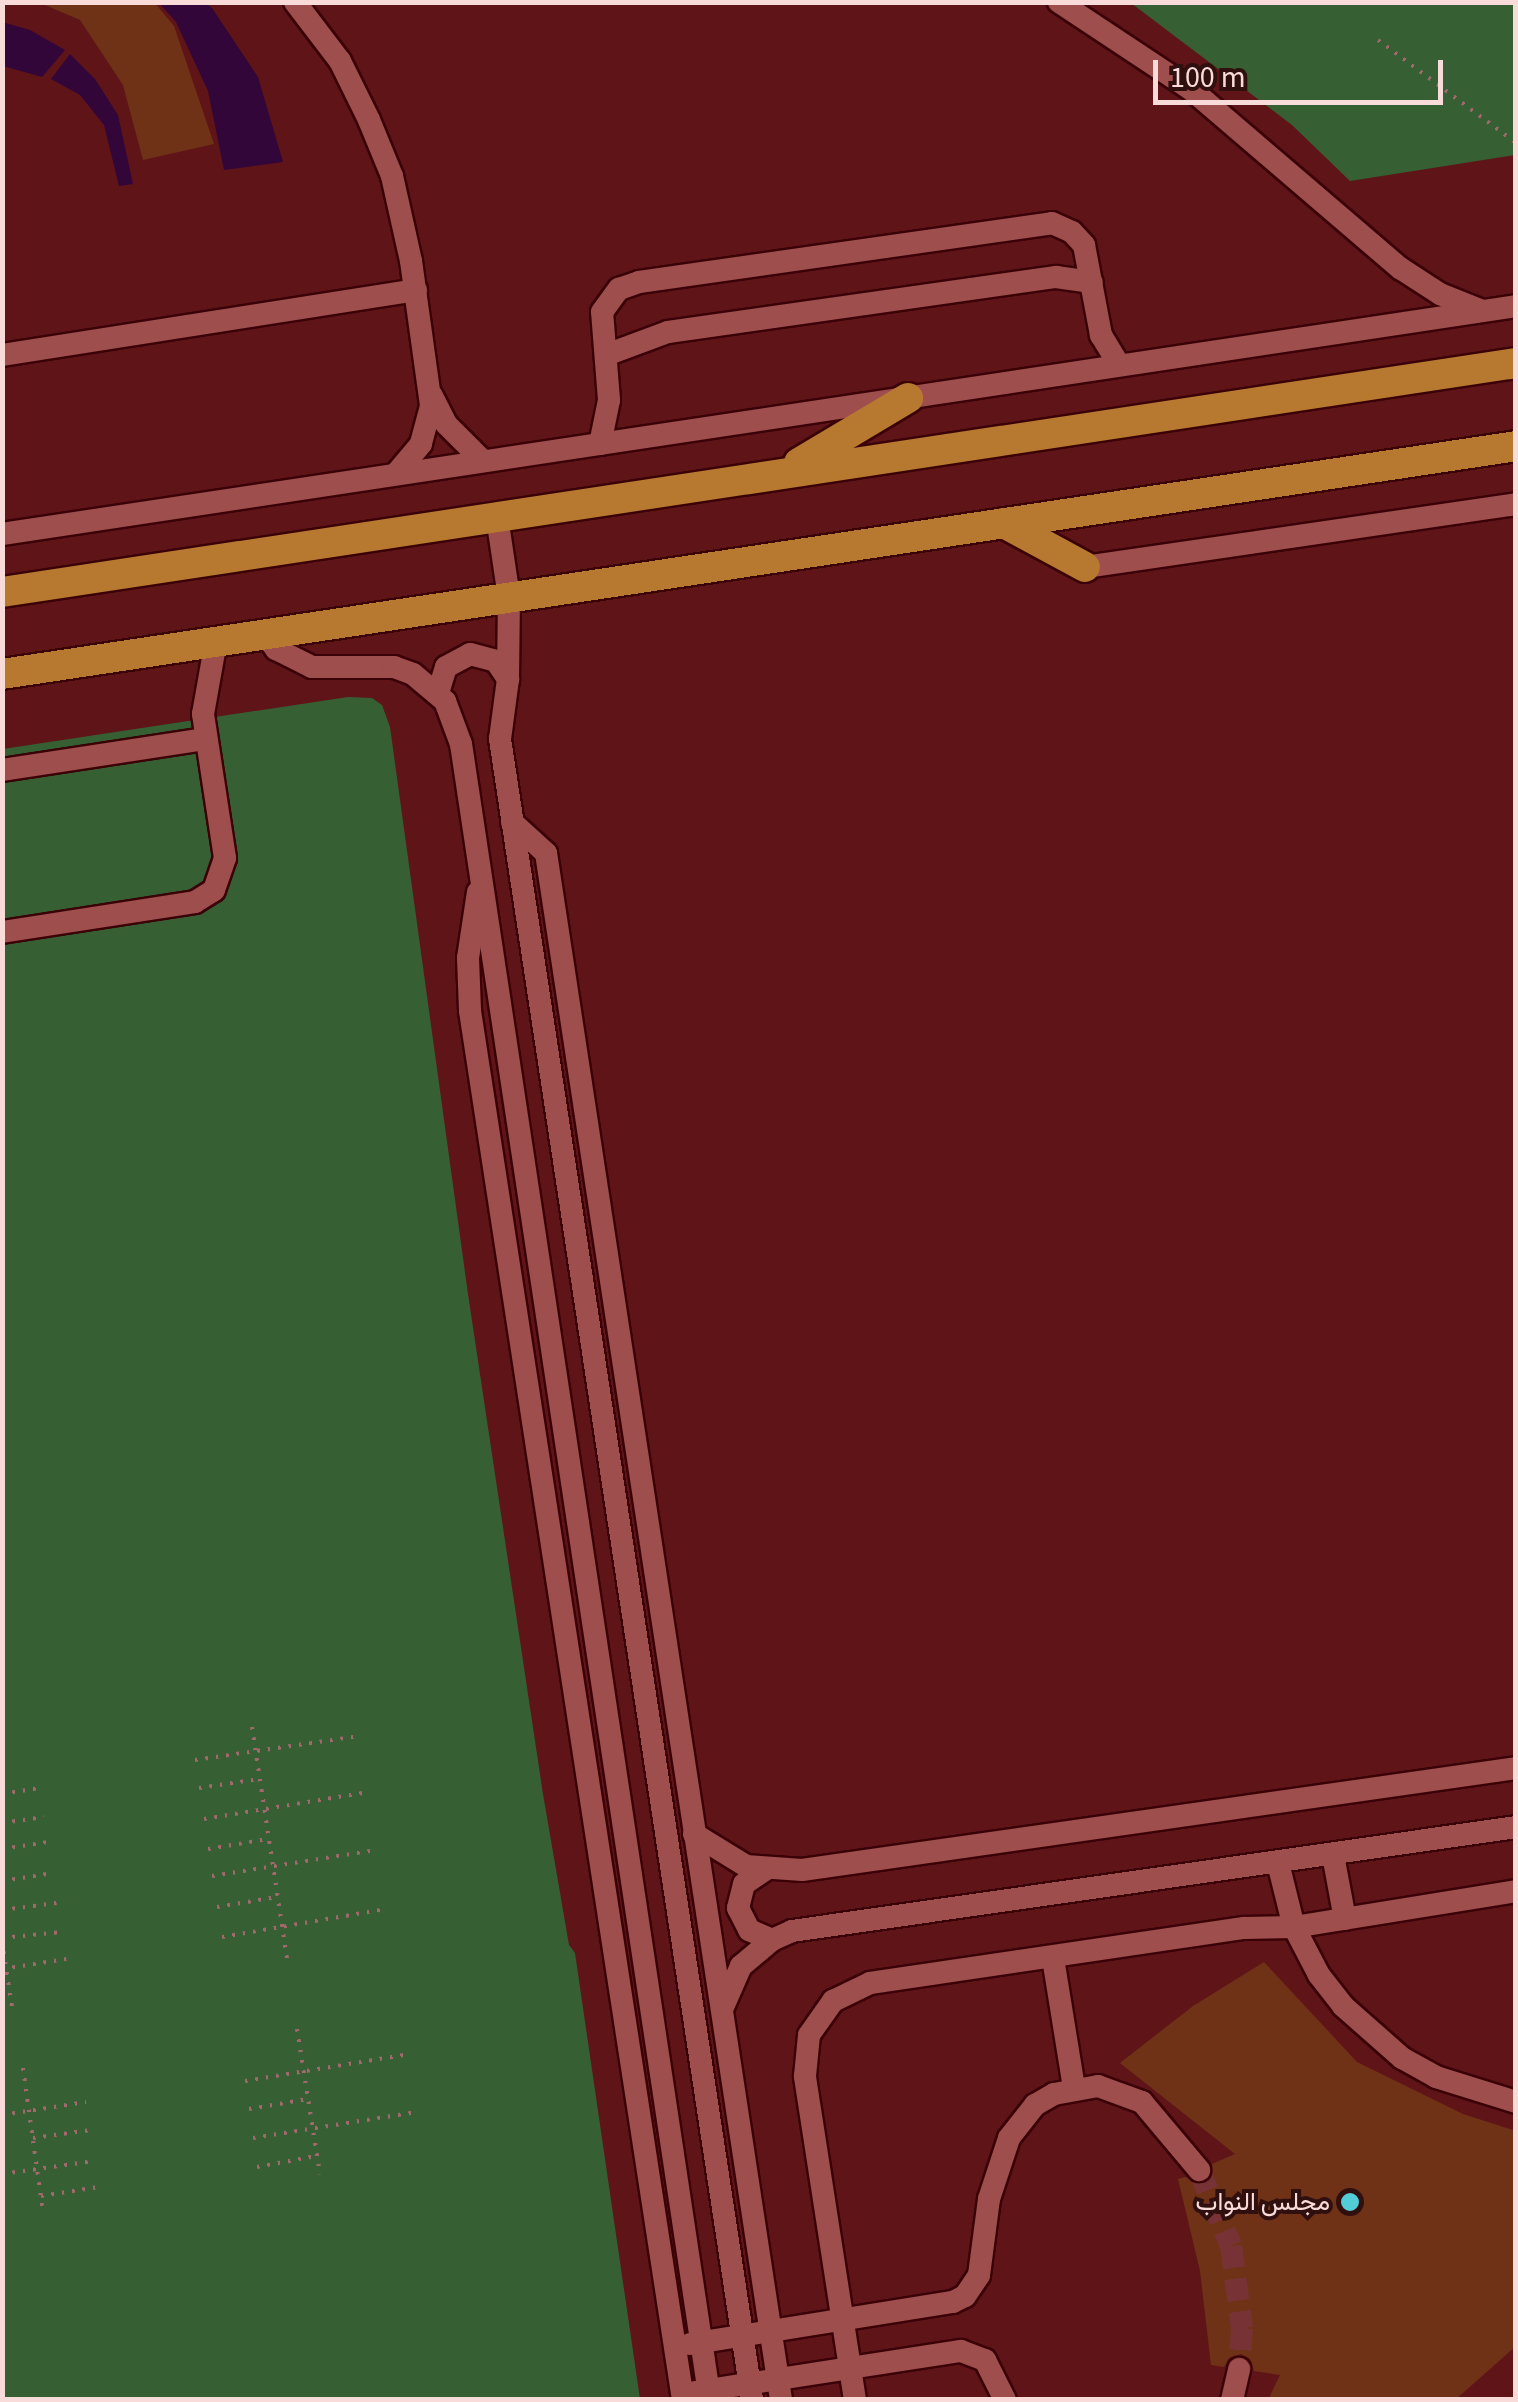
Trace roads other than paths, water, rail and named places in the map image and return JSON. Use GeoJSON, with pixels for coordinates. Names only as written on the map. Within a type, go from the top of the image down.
{"type":"FeatureCollection","features":[{"type":"Feature","properties":{"kind":"main road"},"geometry":{"type":"LineString","coordinates":[[2,592],[1516,363]]}},
{"type":"Feature","properties":{"kind":"main road"},"geometry":{"type":"LineString","coordinates":[[786,471],[908,398]]}},
{"type":"Feature","properties":{"kind":"main road"},"geometry":{"type":"LineString","coordinates":[[2,674],[1516,446]]}},
{"type":"Feature","properties":{"kind":"main road"},"geometry":{"type":"LineString","coordinates":[[1004,523],[1085,567]]}},
{"type":"Feature","properties":{"kind":"street"},"geometry":{"type":"LineString","coordinates":[[295,2],[340,61],[370,120],[392,176],[416,290],[430,393],[426,432],[414,455],[396,474]]}},
{"type":"Feature","properties":{"kind":"street"},"geometry":{"type":"LineString","coordinates":[[1059,2],[1192,90],[1400,268],[1440,294],[1484,311]]}},
{"type":"Feature","properties":{"kind":"street"},"geometry":{"type":"LineString","coordinates":[[600,444],[609,400],[600,322],[611,296],[628,284],[658,279],[1042,222],[1062,226],[1078,238],[1087,254],[1101,335],[1119,365]]}},
{"type":"Feature","properties":{"kind":"street"},"geometry":{"type":"LineString","coordinates":[[606,355],[634,341],[668,332],[1056,277],[1092,282]]}},
{"type":"Feature","properties":{"kind":"street"},"geometry":{"type":"LineString","coordinates":[[2,355],[416,290]]}},
{"type":"Feature","properties":{"kind":"street"},"geometry":{"type":"LineString","coordinates":[[2,534],[1516,306]]}},
{"type":"Feature","properties":{"kind":"street"},"geometry":{"type":"LineString","coordinates":[[430,393],[457,438],[483,461]]}},
{"type":"Feature","properties":{"kind":"street"},"geometry":{"type":"LineString","coordinates":[[1085,567],[1516,504]]}},
{"type":"Feature","properties":{"kind":"street"},"geometry":{"type":"LineString","coordinates":[[496,518],[509,596],[508,679],[500,739],[750,2391]]}},
{"type":"Feature","properties":{"kind":"street"},"geometry":{"type":"LineString","coordinates":[[265,634],[276,650],[312,667],[394,667],[414,674],[438,693],[454,719],[709,2394]]}},
{"type":"Feature","properties":{"kind":"street"},"geometry":{"type":"LineString","coordinates":[[2,932],[195,902],[214,890],[225,858],[205,740],[204,690],[216,641]]}},
{"type":"Feature","properties":{"kind":"street"},"geometry":{"type":"LineString","coordinates":[[438,693],[446,667],[470,654],[496,662],[508,679]]}},
{"type":"Feature","properties":{"kind":"street"},"geometry":{"type":"LineString","coordinates":[[2,770],[205,740]]}},
{"type":"Feature","properties":{"kind":"street"},"geometry":{"type":"LineString","coordinates":[[512,822],[546,853],[779,2389]]}},
{"type":"Feature","properties":{"kind":"street"},"geometry":{"type":"LineString","coordinates":[[481,879],[468,958],[470,1011],[682,2397],[779,2389],[850,2366],[972,2352],[994,2372],[1005,2400]]}},
{"type":"Feature","properties":{"kind":"street"},"geometry":{"type":"LineString","coordinates":[[603,1433],[637,1459]]}},
{"type":"Feature","properties":{"kind":"street"},"geometry":{"type":"LineString","coordinates":[[694,1834],[727,1858],[765,1870],[822,1868],[1516,1768]]}},
{"type":"Feature","properties":{"kind":"street"},"geometry":{"type":"LineString","coordinates":[[721,2015],[730,1983],[741,1966],[772,1940],[814,1928],[1516,1826]]}},
{"type":"Feature","properties":{"kind":"street"},"geometry":{"type":"LineString","coordinates":[[1334,1855],[1345,1919]]}},
{"type":"Feature","properties":{"kind":"street"},"geometry":{"type":"LineString","coordinates":[[1278,1863],[1294,1927],[1319,1974],[1370,2034],[1436,2077],[1516,2102]]}},
{"type":"Feature","properties":{"kind":"street"},"geometry":{"type":"LineString","coordinates":[[765,1870],[744,1884],[738,1908],[749,1930],[772,1940]]}},
{"type":"Feature","properties":{"kind":"street"},"geometry":{"type":"LineString","coordinates":[[855,2400],[805,2076],[807,2045],[819,2017],[842,1996],[870,1983],[1244,1928],[1294,1927],[1516,1891]]}},
{"type":"Feature","properties":{"kind":"street"},"geometry":{"type":"LineString","coordinates":[[1053,1958],[1074,2087]]}},
{"type":"Feature","properties":{"kind":"street"},"geometry":{"type":"LineString","coordinates":[[675,2348],[953,2302],[965,2296],[979,2275],[990,2199],[1009,2138],[1035,2105],[1074,2087],[1120,2091],[1142,2102],[1199,2170]]}},
{"type":"Feature","properties":{"kind":"street"},"geometry":{"type":"LineString","coordinates":[[1232,2400],[1239,2369]]}},
{"type":"Feature","properties":{"kind":"tunnel"},"geometry":{"type":"LineString","coordinates":[[1199,2170],[1231,2246],[1242,2328],[1239,2369]]}},
{"type":"Feature","properties":{"kind":"place","name":"مجلس النواب"},"geometry":{"type":"Point","coordinates":[1350,2202]}}]}
